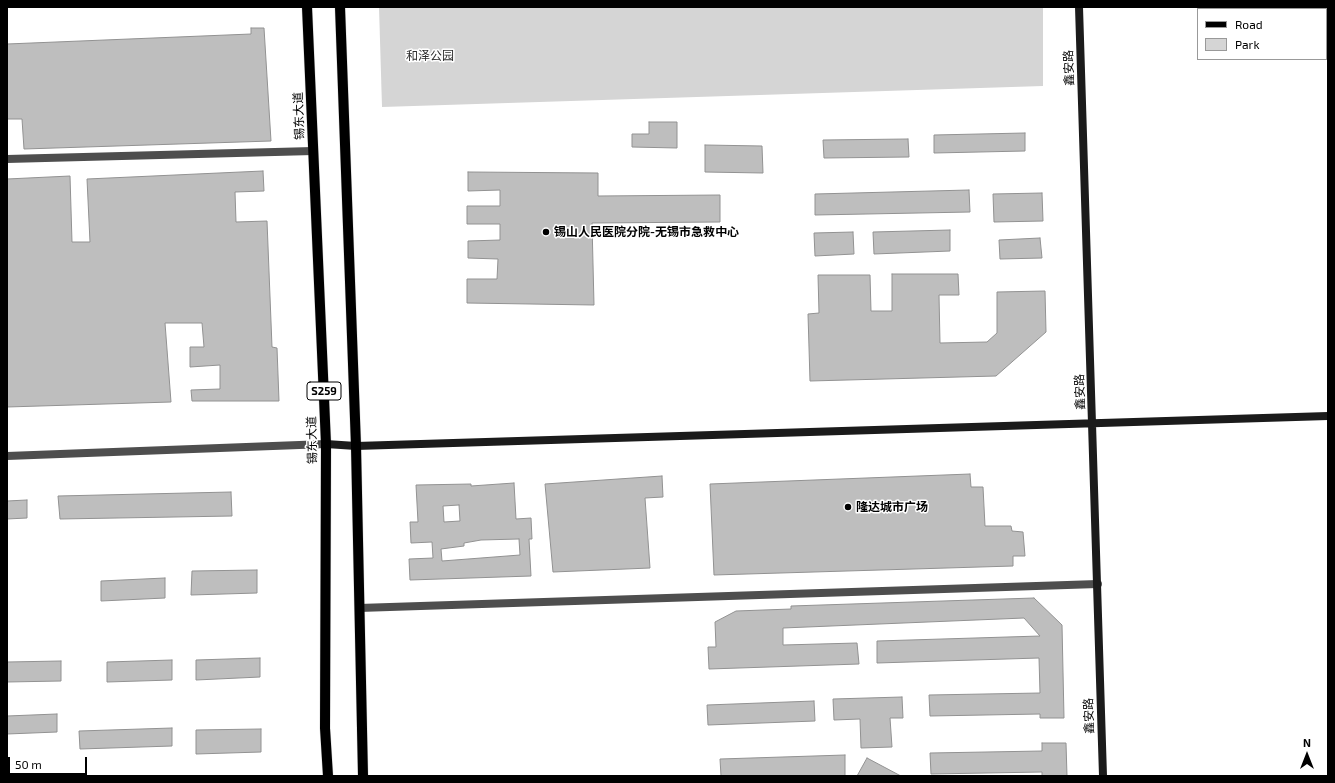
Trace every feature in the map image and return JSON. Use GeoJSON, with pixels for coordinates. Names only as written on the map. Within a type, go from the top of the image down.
{"type":"FeatureCollection","features":[{"type":"Feature","properties":{"kind":"main road","name":"锡东大道"},"geometry":{"type":"LineString","coordinates":[[307,7],[326,444],[326,728],[328,776]]}},
{"type":"Feature","properties":{"kind":"main road","name":"S259"},"geometry":{"type":"LineString","coordinates":[[340,7],[356,446],[363,776]]}},
{"type":"Feature","properties":{"kind":"street","name":"鑫安路"},"geometry":{"type":"LineString","coordinates":[[1079,7],[1103,776]]}},
{"type":"Feature","properties":{"kind":"street"},"geometry":{"type":"LineString","coordinates":[[7,159],[313,151]]}},
{"type":"Feature","properties":{"kind":"street"},"geometry":{"type":"LineString","coordinates":[[7,456],[326,444],[356,446],[1328,416]]}},
{"type":"Feature","properties":{"kind":"street"},"geometry":{"type":"LineString","coordinates":[[359,608],[687,599],[1098,584]]}},
{"type":"Feature","properties":{"kind":"green space","name":"和泽公园"},"geometry":{"type":"Polygon","coordinates":[[[379,7],[1043,7],[1043,86],[382,107],[379,7]]]}},
{"type":"Feature","properties":{"kind":"building"},"geometry":{"type":"Polygon","coordinates":[[[251,28],[264,28],[271,141],[24,149],[22,119],[7,119],[7,44],[251,34],[251,28]]]}},
{"type":"Feature","properties":{"kind":"building"},"geometry":{"type":"Polygon","coordinates":[[[649,122],[677,122],[677,148],[632,147],[632,134],[649,134],[649,122]]]}},
{"type":"Feature","properties":{"kind":"building"},"geometry":{"type":"Polygon","coordinates":[[[1025,133],[1025,151],[934,153],[934,135],[1025,133]]]}},
{"type":"Feature","properties":{"kind":"building"},"geometry":{"type":"Polygon","coordinates":[[[908,139],[909,157],[824,158],[823,140],[908,139]]]}},
{"type":"Feature","properties":{"kind":"building"},"geometry":{"type":"Polygon","coordinates":[[[705,145],[762,146],[763,173],[705,172],[705,145]]]}},
{"type":"Feature","properties":{"kind":"building"},"geometry":{"type":"Polygon","coordinates":[[[263,171],[264,191],[235,192],[236,222],[267,221],[272,347],[277,348],[279,401],[192,401],[191,390],[220,389],[220,365],[190,367],[190,347],[204,347],[202,323],[165,323],[171,402],[7,407],[7,179],[70,176],[72,242],[90,242],[87,179],[263,171]]]}},
{"type":"Feature","properties":{"kind":"building","name":"锡山人民医院分院-无锡市急救中心"},"geometry":{"type":"Polygon","coordinates":[[[468,172],[598,173],[598,196],[720,195],[720,222],[592,223],[594,305],[467,303],[467,279],[497,279],[498,259],[468,258],[468,241],[500,240],[500,224],[467,224],[467,206],[500,206],[500,190],[468,191],[468,172]]]}},
{"type":"Feature","properties":{"kind":"building"},"geometry":{"type":"Polygon","coordinates":[[[969,190],[970,212],[815,215],[815,194],[969,190]]]}},
{"type":"Feature","properties":{"kind":"building"},"geometry":{"type":"Polygon","coordinates":[[[1042,193],[1043,221],[994,222],[993,194],[1042,193]]]}},
{"type":"Feature","properties":{"kind":"building"},"geometry":{"type":"Polygon","coordinates":[[[950,230],[950,251],[874,254],[873,232],[950,230]]]}},
{"type":"Feature","properties":{"kind":"building"},"geometry":{"type":"Polygon","coordinates":[[[853,232],[854,254],[815,256],[814,233],[853,232]]]}},
{"type":"Feature","properties":{"kind":"building"},"geometry":{"type":"Polygon","coordinates":[[[1040,238],[1042,258],[1000,259],[999,240],[1040,238]]]}},
{"type":"Feature","properties":{"kind":"building"},"geometry":{"type":"Polygon","coordinates":[[[892,274],[958,274],[959,295],[939,295],[940,343],[987,342],[997,333],[997,292],[1045,291],[1046,332],[996,376],[810,381],[808,314],[819,313],[818,275],[870,275],[871,311],[892,311],[892,274]]]}},
{"type":"Feature","properties":{"kind":"building","name":"隆达城市广场"},"geometry":{"type":"Polygon","coordinates":[[[970,474],[971,487],[983,487],[985,526],[1011,526],[1012,531],[1023,532],[1025,556],[1013,556],[1013,566],[714,575],[710,484],[970,474]]]}},
{"type":"Feature","properties":{"kind":"building"},"geometry":{"type":"Polygon","coordinates":[[[662,476],[663,497],[645,498],[650,568],[553,572],[545,484],[662,476]]]}},
{"type":"Feature","properties":{"kind":"building"},"geometry":{"type":"Polygon","coordinates":[[[514,483],[516,519],[531,518],[532,539],[529,539],[531,576],[410,580],[409,559],[433,558],[432,542],[411,543],[410,522],[418,522],[416,485],[471,484],[471,486],[514,483]],[[459,505],[443,506],[444,522],[460,521],[459,505]],[[519,539],[481,540],[464,543],[464,546],[441,549],[442,561],[520,555],[519,539]]]}},
{"type":"Feature","properties":{"kind":"building"},"geometry":{"type":"Polygon","coordinates":[[[231,492],[232,516],[60,519],[58,496],[231,492]]]}},
{"type":"Feature","properties":{"kind":"building"},"geometry":{"type":"Polygon","coordinates":[[[27,500],[27,518],[7,519],[7,501],[27,500]]]}},
{"type":"Feature","properties":{"kind":"building"},"geometry":{"type":"Polygon","coordinates":[[[257,570],[257,593],[191,595],[192,571],[257,570]]]}},
{"type":"Feature","properties":{"kind":"building"},"geometry":{"type":"Polygon","coordinates":[[[165,578],[165,598],[101,601],[101,581],[165,578]]]}},
{"type":"Feature","properties":{"kind":"building"},"geometry":{"type":"Polygon","coordinates":[[[1034,598],[1062,625],[1064,718],[1040,718],[1040,714],[930,716],[929,695],[1040,693],[1039,658],[877,663],[877,641],[1040,636],[1024,618],[783,628],[783,645],[857,643],[859,664],[709,669],[708,647],[716,647],[715,622],[736,611],[791,609],[791,606],[1034,598]]]}},
{"type":"Feature","properties":{"kind":"building"},"geometry":{"type":"Polygon","coordinates":[[[260,658],[260,677],[196,680],[196,660],[260,658]]]}},
{"type":"Feature","properties":{"kind":"building"},"geometry":{"type":"Polygon","coordinates":[[[172,660],[172,680],[107,682],[107,662],[172,660]]]}},
{"type":"Feature","properties":{"kind":"building"},"geometry":{"type":"Polygon","coordinates":[[[61,661],[61,681],[7,682],[7,662],[61,661]]]}},
{"type":"Feature","properties":{"kind":"building"},"geometry":{"type":"Polygon","coordinates":[[[902,697],[903,718],[890,718],[892,747],[861,748],[860,719],[834,720],[833,699],[902,697]]]}},
{"type":"Feature","properties":{"kind":"building"},"geometry":{"type":"Polygon","coordinates":[[[814,701],[815,721],[708,725],[707,705],[814,701]]]}},
{"type":"Feature","properties":{"kind":"building"},"geometry":{"type":"Polygon","coordinates":[[[57,714],[57,732],[7,734],[7,716],[57,714]]]}},
{"type":"Feature","properties":{"kind":"building"},"geometry":{"type":"Polygon","coordinates":[[[172,728],[172,746],[80,749],[79,731],[172,728]]]}},
{"type":"Feature","properties":{"kind":"building"},"geometry":{"type":"Polygon","coordinates":[[[261,729],[261,752],[196,754],[196,730],[261,729]]]}},
{"type":"Feature","properties":{"kind":"building"},"geometry":{"type":"Polygon","coordinates":[[[1042,743],[1066,743],[1067,776],[1042,776],[1042,772],[931,774],[930,753],[1042,751],[1042,743]]]}},
{"type":"Feature","properties":{"kind":"building"},"geometry":{"type":"Polygon","coordinates":[[[845,755],[845,776],[721,776],[720,759],[845,755]]]}},
{"type":"Feature","properties":{"kind":"building"},"geometry":{"type":"Polygon","coordinates":[[[867,758],[899,775],[901,776],[857,776],[867,758]]]}},
{"type":"Feature","properties":{"kind":"place","name":"锡山人民医院分院-无锡市急救中心"},"geometry":{"type":"Point","coordinates":[546,232]}},
{"type":"Feature","properties":{"kind":"place","name":"隆达城市广场"},"geometry":{"type":"Point","coordinates":[848,507]}}]}
